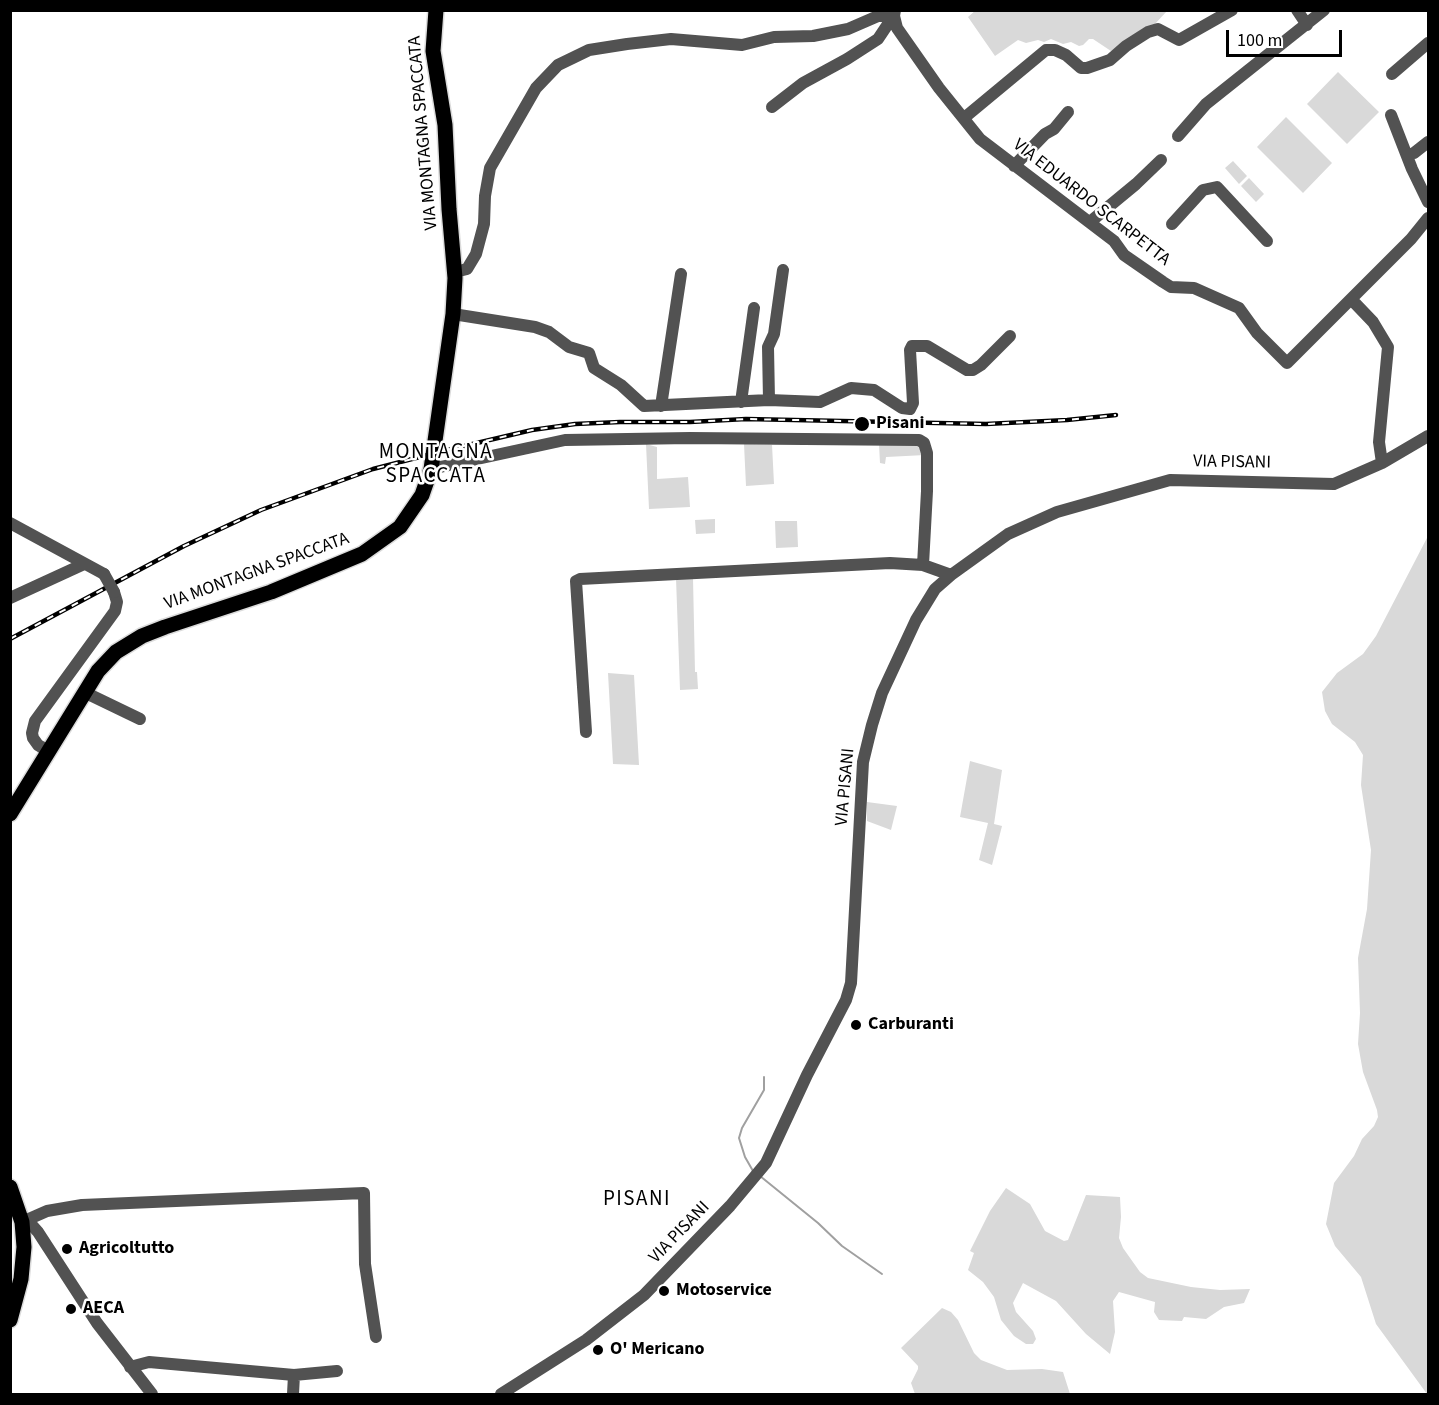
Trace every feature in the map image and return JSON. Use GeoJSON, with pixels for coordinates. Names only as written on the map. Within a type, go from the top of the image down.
{"type":"FeatureCollection","features":[{"type":"Feature","properties":{"kind":"main road","name":"VIA MONTAGNA SPACCATA"},"geometry":{"type":"LineString","coordinates":[[10,814],[84,692],[105,662],[126,645],[142,636],[271,592],[362,554],[387,538],[405,520],[422,495],[431,469],[453,314],[455,272],[445,125],[433,51],[436,10]]}},
{"type":"Feature","properties":{"kind":"main road"},"geometry":{"type":"LineString","coordinates":[[10,1187],[22,1222],[24,1247],[21,1279],[10,1320]]}},
{"type":"Feature","properties":{"kind":"street"},"geometry":{"type":"LineString","coordinates":[[964,118],[1046,50],[1055,50],[1066,55],[1081,68],[1087,68],[1110,60],[1148,32],[1158,29],[1179,40],[1232,10]]}},
{"type":"Feature","properties":{"kind":"street"},"geometry":{"type":"LineString","coordinates":[[1297,10],[1307,25]]}},
{"type":"Feature","properties":{"kind":"street"},"geometry":{"type":"LineString","coordinates":[[1178,136],[1206,104],[1324,10]]}},
{"type":"Feature","properties":{"kind":"street"},"geometry":{"type":"LineString","coordinates":[[455,272],[467,268],[476,254],[484,224],[485,196],[490,168],[536,88],[558,65],[589,50],[627,44],[671,39],[742,45],[774,37],[813,36],[837,32],[873,17],[893,14]]}},
{"type":"Feature","properties":{"kind":"street"},"geometry":{"type":"LineString","coordinates":[[772,107],[803,83],[878,39],[893,14]]}},
{"type":"Feature","properties":{"kind":"street","name":"VIA EDUARDO SCARPETTA"},"geometry":{"type":"LineString","coordinates":[[893,14],[897,28],[911,50],[980,139],[1114,241],[1124,255],[1171,287],[1194,288],[1239,309],[1257,333],[1287,363],[1411,239],[1428,218]]}},
{"type":"Feature","properties":{"kind":"street"},"geometry":{"type":"LineString","coordinates":[[1392,74],[1428,43]]}},
{"type":"Feature","properties":{"kind":"street"},"geometry":{"type":"LineString","coordinates":[[1014,166],[1045,134],[1054,129],[1068,112]]}},
{"type":"Feature","properties":{"kind":"street"},"geometry":{"type":"LineString","coordinates":[[1391,115],[1412,169],[1428,202]]}},
{"type":"Feature","properties":{"kind":"street"},"geometry":{"type":"LineString","coordinates":[[1414,153],[1428,142]]}},
{"type":"Feature","properties":{"kind":"street"},"geometry":{"type":"LineString","coordinates":[[1090,222],[1161,160]]}},
{"type":"Feature","properties":{"kind":"street"},"geometry":{"type":"LineString","coordinates":[[1172,224],[1203,190],[1217,187],[1267,241]]}},
{"type":"Feature","properties":{"kind":"street"},"geometry":{"type":"LineString","coordinates":[[770,400],[768,347],[774,334],[783,270]]}},
{"type":"Feature","properties":{"kind":"street"},"geometry":{"type":"LineString","coordinates":[[661,406],[681,274]]}},
{"type":"Feature","properties":{"kind":"street"},"geometry":{"type":"LineString","coordinates":[[1351,299],[1373,322],[1388,347],[1379,442],[1382,463]]}},
{"type":"Feature","properties":{"kind":"street"},"geometry":{"type":"LineString","coordinates":[[741,402],[754,308]]}},
{"type":"Feature","properties":{"kind":"street"},"geometry":{"type":"LineString","coordinates":[[453,314],[535,327],[549,332],[569,347],[589,353],[594,368],[621,385],[644,406],[770,400],[820,402],[851,388],[874,390],[902,408],[910,410],[913,403],[910,350],[912,346],[927,346],[967,370],[973,370],[1010,336]]}},
{"type":"Feature","properties":{"kind":"street","name":"VIA PISANI"},"geometry":{"type":"LineString","coordinates":[[501,1395],[585,1340],[644,1295],[674,1266],[759,1173],[846,1000],[852,983],[863,762],[882,693],[925,603],[935,589],[1008,534],[1048,515],[1170,480],[1334,484],[1382,463],[1428,436]]}},
{"type":"Feature","properties":{"kind":"street"},"geometry":{"type":"LineString","coordinates":[[431,469],[566,440],[690,438],[919,440],[924,443],[927,453],[923,565]]}},
{"type":"Feature","properties":{"kind":"street"},"geometry":{"type":"LineString","coordinates":[[10,523],[104,574],[117,602],[115,611],[35,721],[33,738],[38,745],[48,751]]}},
{"type":"Feature","properties":{"kind":"street"},"geometry":{"type":"LineString","coordinates":[[586,732],[576,581],[580,579],[890,563],[923,565],[951,575]]}},
{"type":"Feature","properties":{"kind":"street"},"geometry":{"type":"LineString","coordinates":[[10,597],[84,564]]}},
{"type":"Feature","properties":{"kind":"street"},"geometry":{"type":"LineString","coordinates":[[84,692],[140,719]]}},
{"type":"Feature","properties":{"kind":"street"},"geometry":{"type":"LineString","coordinates":[[22,1222],[47,1211],[82,1205],[364,1193],[365,1264],[376,1337]]}},
{"type":"Feature","properties":{"kind":"street"},"geometry":{"type":"LineString","coordinates":[[22,1222],[30,1223],[38,1232],[97,1323],[152,1395]]}},
{"type":"Feature","properties":{"kind":"street"},"geometry":{"type":"LineString","coordinates":[[130,1367],[149,1362],[294,1375],[337,1371]]}},
{"type":"Feature","properties":{"kind":"street"},"geometry":{"type":"LineString","coordinates":[[293,1395],[294,1375]]}},
{"type":"Feature","properties":{"kind":"shaded area"},"geometry":{"type":"Polygon","coordinates":[[[976,10],[1167,11],[1154,25],[1111,51],[1093,39],[1079,46],[1071,42],[1063,44],[1051,39],[1044,42],[1038,40],[1026,43],[1018,40],[995,56],[968,17],[976,10]]]}},
{"type":"Feature","properties":{"kind":"shaded area"},"geometry":{"type":"Polygon","coordinates":[[[1338,72],[1379,112],[1347,144],[1307,104],[1338,72]]]}},
{"type":"Feature","properties":{"kind":"shaded area"},"geometry":{"type":"Polygon","coordinates":[[[1286,117],[1332,163],[1303,193],[1257,147],[1286,117]]]}},
{"type":"Feature","properties":{"kind":"shaded area"},"geometry":{"type":"Polygon","coordinates":[[[1233,161],[1247,176],[1239,184],[1225,168],[1233,161]]]}},
{"type":"Feature","properties":{"kind":"shaded area"},"geometry":{"type":"Polygon","coordinates":[[[1249,178],[1264,194],[1256,202],[1241,186],[1249,178]]]}},
{"type":"Feature","properties":{"kind":"shaded area"},"geometry":{"type":"Polygon","coordinates":[[[919,442],[925,455],[886,457],[885,464],[880,463],[879,444],[919,442]]]}},
{"type":"Feature","properties":{"kind":"shaded area"},"geometry":{"type":"Polygon","coordinates":[[[646,444],[657,447],[657,479],[688,477],[690,507],[649,509],[646,444]]]}},
{"type":"Feature","properties":{"kind":"shaded area"},"geometry":{"type":"Polygon","coordinates":[[[744,444],[772,445],[774,484],[746,486],[744,444]]]}},
{"type":"Feature","properties":{"kind":"shaded area"},"geometry":{"type":"Polygon","coordinates":[[[715,519],[715,533],[696,534],[695,520],[715,519]]]}},
{"type":"Feature","properties":{"kind":"shaded area"},"geometry":{"type":"Polygon","coordinates":[[[775,521],[797,521],[798,547],[776,548],[775,521]]]}},
{"type":"Feature","properties":{"kind":"shaded area"},"geometry":{"type":"Polygon","coordinates":[[[1428,536],[1427,1394],[1376,1324],[1361,1277],[1335,1246],[1326,1224],[1334,1183],[1378,1117],[1363,1072],[1358,1044],[1360,1013],[1358,958],[1367,909],[1371,850],[1361,785],[1363,755],[1355,742],[1332,724],[1325,711],[1322,692],[1337,673],[1363,654],[1376,636],[1428,536]]]}},
{"type":"Feature","properties":{"kind":"shaded area"},"geometry":{"type":"Polygon","coordinates":[[[676,578],[693,578],[695,672],[697,672],[698,689],[680,690],[676,578]]]}},
{"type":"Feature","properties":{"kind":"shaded area"},"geometry":{"type":"Polygon","coordinates":[[[608,673],[634,675],[639,765],[613,764],[608,673]]]}},
{"type":"Feature","properties":{"kind":"shaded area"},"geometry":{"type":"Polygon","coordinates":[[[970,761],[1002,770],[994,824],[1002,826],[992,865],[979,860],[988,823],[960,817],[970,761]]]}},
{"type":"Feature","properties":{"kind":"shaded area"},"geometry":{"type":"Polygon","coordinates":[[[867,802],[897,806],[891,830],[867,821],[867,802]]]}},
{"type":"Feature","properties":{"kind":"shaded area"},"geometry":{"type":"Polygon","coordinates":[[[1006,1188],[1030,1204],[1045,1231],[1064,1241],[1068,1240],[1086,1195],[1120,1197],[1119,1238],[1123,1248],[1140,1272],[1148,1278],[1191,1287],[1220,1290],[1250,1289],[1244,1303],[1224,1307],[1206,1319],[1184,1317],[1182,1321],[1159,1320],[1154,1312],[1155,1302],[1119,1292],[1113,1301],[1115,1332],[1110,1354],[1086,1334],[1056,1301],[1023,1283],[1013,1303],[1016,1312],[1033,1331],[1036,1339],[1033,1344],[1026,1344],[1014,1336],[1001,1320],[994,1297],[983,1282],[968,1270],[974,1253],[970,1251],[990,1211],[1006,1188]]]}},
{"type":"Feature","properties":{"kind":"shaded area"},"geometry":{"type":"Polygon","coordinates":[[[942,1308],[951,1312],[958,1320],[974,1353],[981,1360],[1007,1370],[1042,1369],[1063,1372],[1070,1394],[915,1394],[911,1383],[918,1366],[901,1348],[942,1308]]]}},
{"type":"Feature","properties":{"kind":"waterway"},"geometry":{"type":"LineString","coordinates":[[753,1171],[745,1157],[739,1138],[742,1128],[764,1090],[764,1077]]}},
{"type":"Feature","properties":{"kind":"waterway"},"geometry":{"type":"LineString","coordinates":[[760,1176],[818,1223],[842,1246],[882,1274]]}},
{"type":"Feature","properties":{"kind":"railway"},"geometry":{"type":"LineString","coordinates":[[10,639],[184,546],[261,510],[373,469],[532,430],[575,424],[620,422],[746,419],[986,424],[1116,415]]}},
{"type":"Feature","properties":{"kind":"place","name":"Pisani"},"geometry":{"type":"Point","coordinates":[862,424]}},
{"type":"Feature","properties":{"kind":"place","name":"Carburanti"},"geometry":{"type":"Point","coordinates":[856,1025]}},
{"type":"Feature","properties":{"kind":"place","name":"Agricoltutto"},"geometry":{"type":"Point","coordinates":[67,1249]}},
{"type":"Feature","properties":{"kind":"place","name":"Motoservice"},"geometry":{"type":"Point","coordinates":[664,1291]}},
{"type":"Feature","properties":{"kind":"place","name":"AECA"},"geometry":{"type":"Point","coordinates":[71,1309]}},
{"type":"Feature","properties":{"kind":"place","name":"O' Mericano"},"geometry":{"type":"Point","coordinates":[598,1350]}},
{"type":"Feature","properties":{"kind":"district","name":"MONTAGNA SPACCATA"},"geometry":{"type":"Point","coordinates":[436,465]}},
{"type":"Feature","properties":{"kind":"district","name":"PISANI"},"geometry":{"type":"Point","coordinates":[637,1200]}}]}
